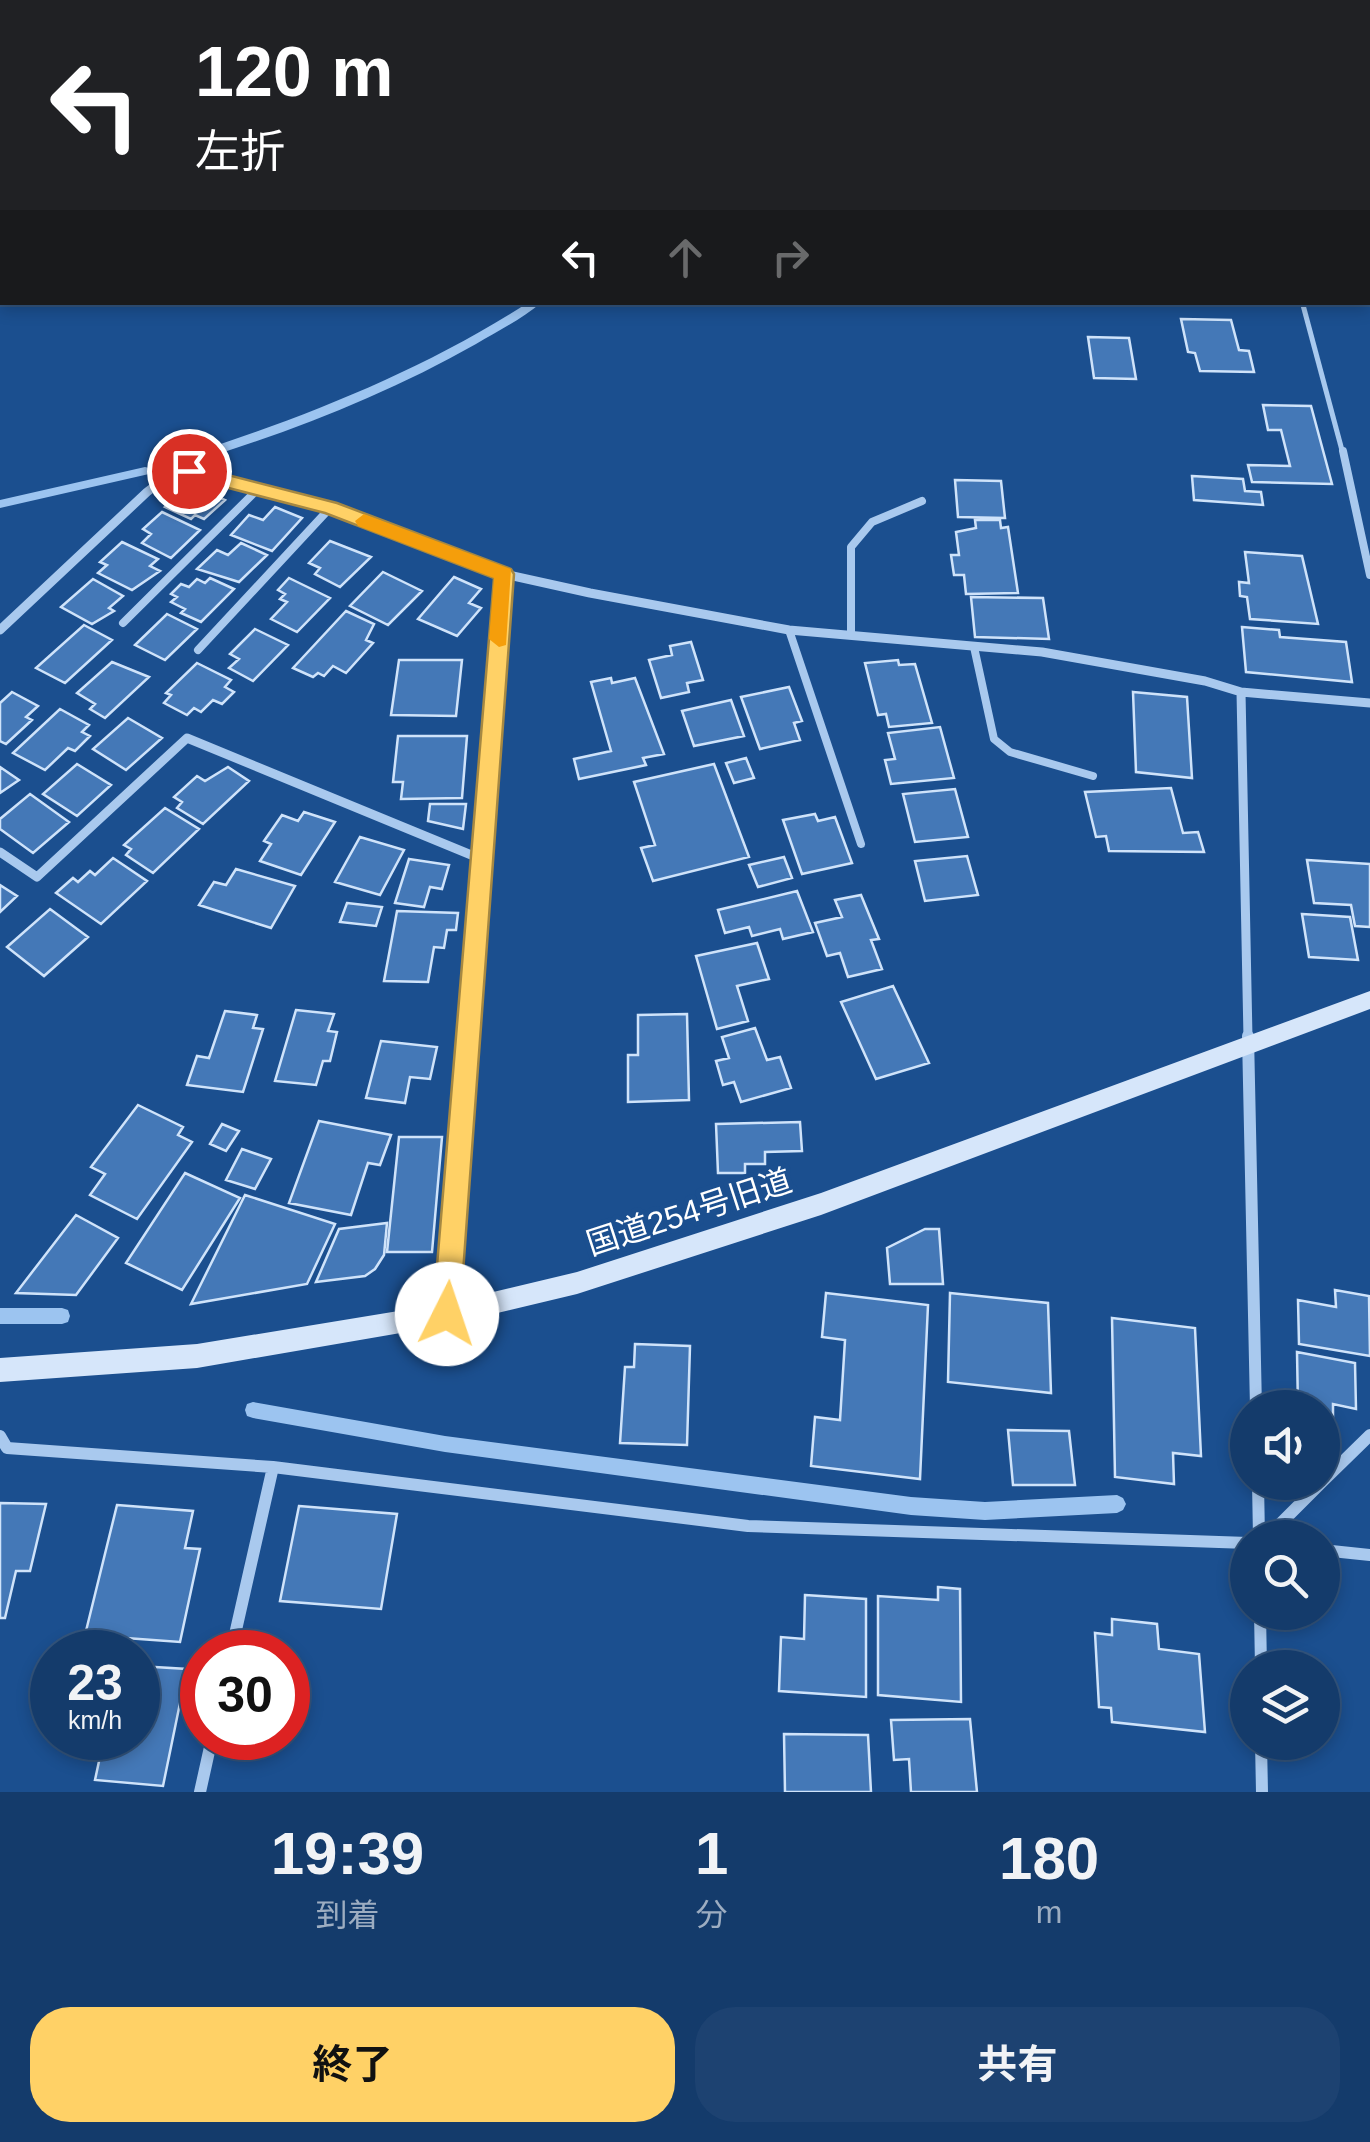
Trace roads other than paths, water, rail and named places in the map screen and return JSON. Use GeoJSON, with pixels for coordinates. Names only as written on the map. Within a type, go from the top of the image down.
{"type":"FeatureCollection","features":[{"type":"Feature","properties":{"kind":"street"},"geometry":{"type":"LineString","coordinates":[[0,630],[172,473],[189,471],[330,508],[504,574],[789,630],[1042,652],[1206,681],[1241,692],[1370,702]]}},
{"type":"Feature","properties":{"kind":"street"},"geometry":{"type":"LineString","coordinates":[[447,1314],[504,574]]}},
{"type":"Feature","properties":{"kind":"street"},"geometry":{"type":"LineString","coordinates":[[1241,692],[1256,1390]]}},
{"type":"Feature","properties":{"kind":"street"},"geometry":{"type":"LineString","coordinates":[[0,852],[37,877],[187,738],[481,859]]}},
{"type":"Feature","properties":{"kind":"street","name":"国道254号旧道"},"geometry":{"type":"LineString","coordinates":[[0,1370],[198,1356],[447,1314],[577,1283],[718,1239],[1370,1000]]}},
{"type":"Feature","properties":{"kind":"street"},"geometry":{"type":"LineString","coordinates":[[1340,1464],[1370,1435]]}},
{"type":"Feature","properties":{"kind":"street"},"geometry":{"type":"LineString","coordinates":[[0,1436],[7,1448],[273,1467],[748,1526],[1230,1542]]}},
{"type":"Feature","properties":{"kind":"street"},"geometry":{"type":"LineString","coordinates":[[236,1630],[273,1467]]}},
{"type":"Feature","properties":{"kind":"street"},"geometry":{"type":"LineString","coordinates":[[1282,1520],[1303,1500]]}},
{"type":"Feature","properties":{"kind":"street"},"geometry":{"type":"LineString","coordinates":[[1340,1552],[1370,1556]]}},
{"type":"Feature","properties":{"kind":"street"},"geometry":{"type":"LineString","coordinates":[[200,1792],[207,1760]]}},
{"type":"Feature","properties":{"kind":"street"},"geometry":{"type":"LineString","coordinates":[[1262,1760],[1262,1792]]}},
{"type":"Feature","properties":{"kind":"lane"},"geometry":{"type":"LineString","coordinates":[[1303,305],[1330,394],[1370,575]]}},
{"type":"Feature","properties":{"kind":"lane"},"geometry":{"type":"LineString","coordinates":[[123,623],[258,489]]}},
{"type":"Feature","properties":{"kind":"lane"},"geometry":{"type":"LineString","coordinates":[[851,634],[847,560],[853,534],[868,522],[922,501]]}},
{"type":"Feature","properties":{"kind":"lane"},"geometry":{"type":"LineString","coordinates":[[198,650],[330,508]]}},
{"type":"Feature","properties":{"kind":"lane"},"geometry":{"type":"LineString","coordinates":[[789,630],[861,844]]}},
{"type":"Feature","properties":{"kind":"lane"},"geometry":{"type":"LineString","coordinates":[[974,647],[994,739],[1010,752],[1093,776]]}},
{"type":"Feature","properties":{"kind":"waterway"},"geometry":{"type":"LineString","coordinates":[[189,459],[369,393],[453,352],[532,305]]}},
{"type":"Feature","properties":{"kind":"waterway"},"geometry":{"type":"LineString","coordinates":[[0,504],[145,471]]}},
{"type":"Feature","properties":{"kind":"waterway"},"geometry":{"type":"LineString","coordinates":[[0,1316],[62,1316]]}},
{"type":"Feature","properties":{"kind":"waterway"},"geometry":{"type":"LineString","coordinates":[[253,1410],[445,1444],[911,1506],[985,1511],[1117,1504]]}}]}
